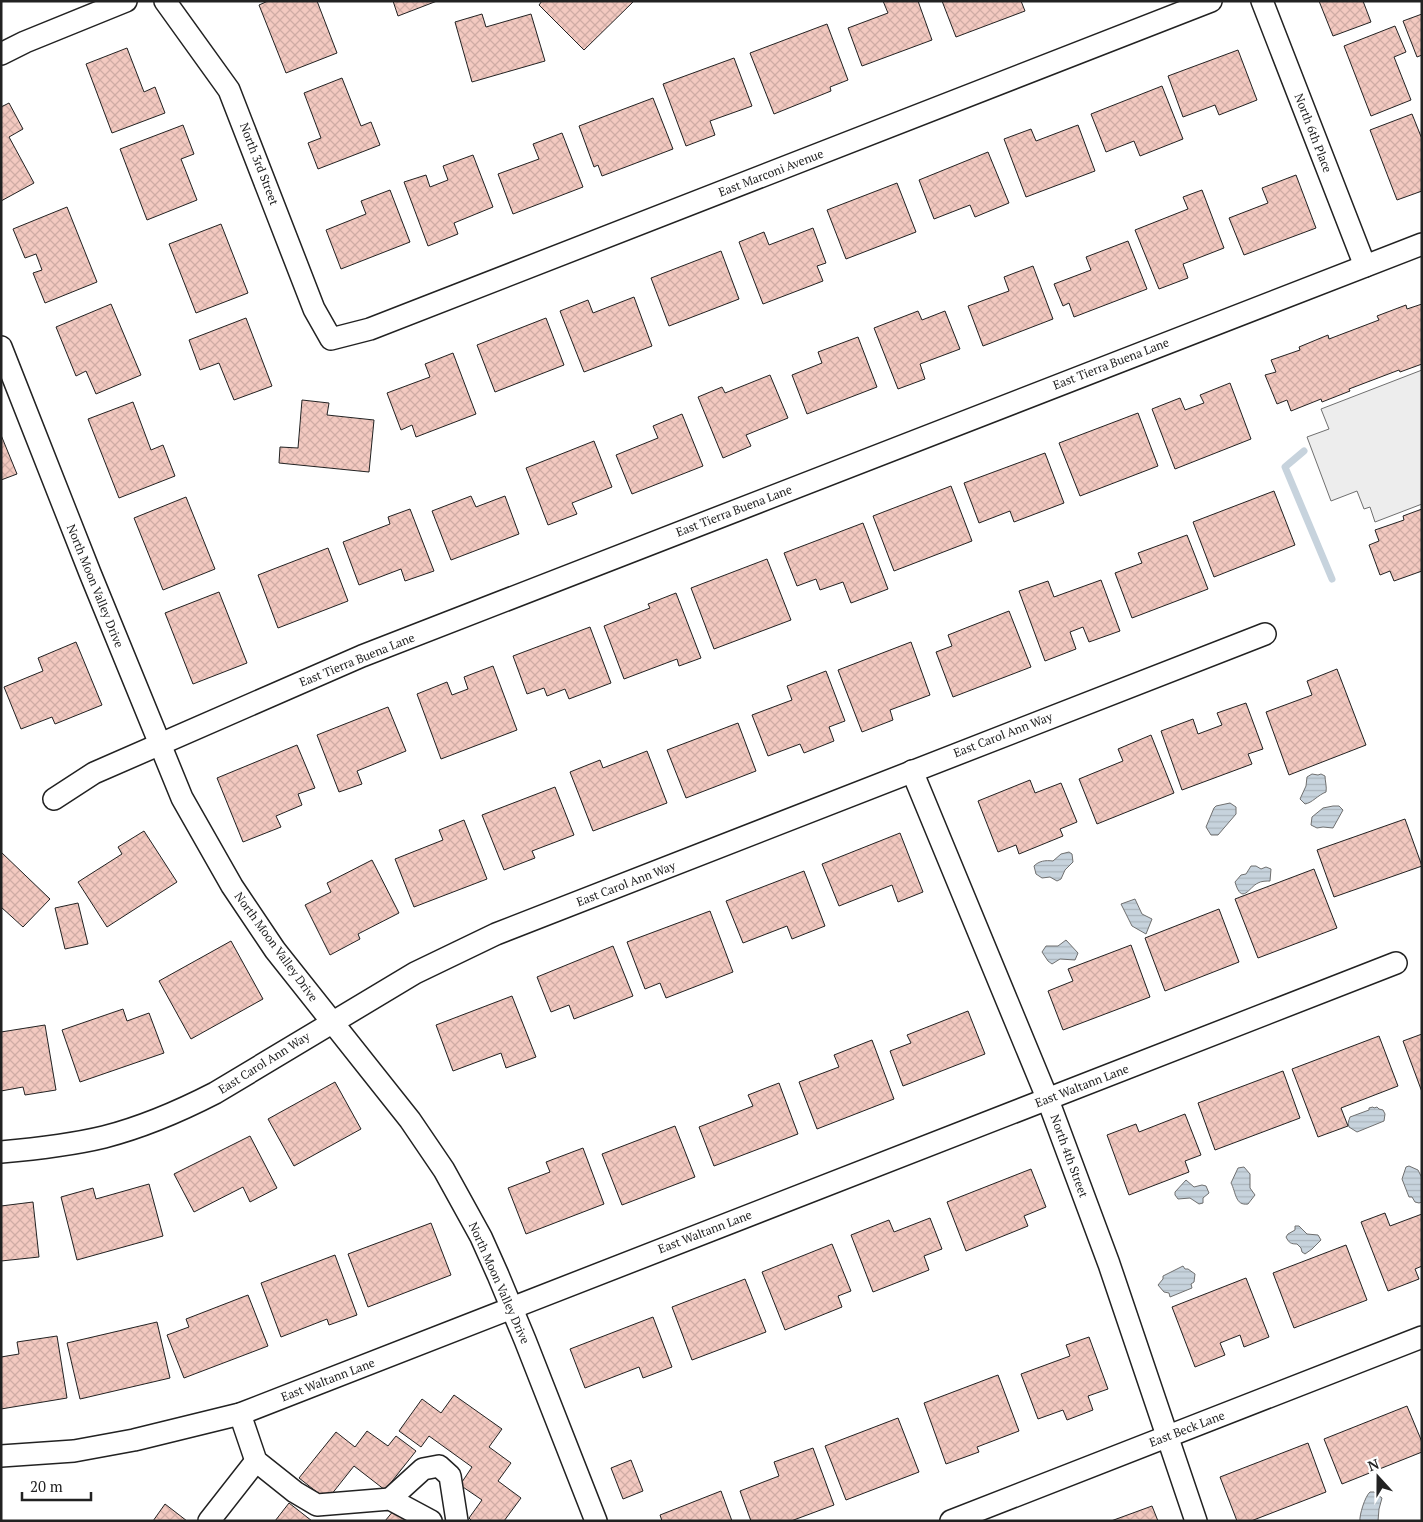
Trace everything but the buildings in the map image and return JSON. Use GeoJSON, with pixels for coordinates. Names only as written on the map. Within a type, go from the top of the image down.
{"type":"FeatureCollection","features":[{"type":"Feature","properties":{"kind":"street"},"geometry":{"type":"LineString","coordinates":[[1,54],[25,42],[126,1]]}},
{"type":"Feature","properties":{"kind":"street","name":"North 3rd Street"},"geometry":{"type":"LineString","coordinates":[[164,1],[229,90],[314,309],[331,339]]}},
{"type":"Feature","properties":{"kind":"street","name":"East Marconi Avenue"},"geometry":{"type":"LineString","coordinates":[[331,339],[370,329],[1211,1]]}},
{"type":"Feature","properties":{"kind":"street","name":"North 6th Place"},"geometry":{"type":"LineString","coordinates":[[1262,1],[1365,266]]}},
{"type":"Feature","properties":{"kind":"street","name":"East Tierra Buena Lane"},"geometry":{"type":"LineString","coordinates":[[54,799],[94,773],[362,656],[1422,244]]}},
{"type":"Feature","properties":{"kind":"street","name":"North Moon Valley Drive"},"geometry":{"type":"LineString","coordinates":[[1,347],[182,798],[232,886],[275,950],[410,1120],[444,1170],[480,1237],[511,1308],[596,1521]]}},
{"type":"Feature","properties":{"kind":"street","name":"East Carol Ann Way"},"geometry":{"type":"LineString","coordinates":[[1,1152],[105,1137],[186,1108],[215,1093],[415,973],[496,934],[1265,634]]}},
{"type":"Feature","properties":{"kind":"street","name":"North 4th Street"},"geometry":{"type":"LineString","coordinates":[[912,771],[1048,1100],[1109,1264],[1196,1521]]}},
{"type":"Feature","properties":{"kind":"street","name":"East Waltann Lane"},"geometry":{"type":"LineString","coordinates":[[1,1456],[82,1449],[134,1440],[240,1414],[1396,963]]}},
{"type":"Feature","properties":{"kind":"street","name":"East Beck Lane"},"geometry":{"type":"LineString","coordinates":[[951,1521],[1422,1337]]}},
{"type":"Feature","properties":{"kind":"street"},"geometry":{"type":"LineString","coordinates":[[240,1414],[256,1461],[296,1492],[317,1505],[390,1499],[431,1521]]}},
{"type":"Feature","properties":{"kind":"street"},"geometry":{"type":"LineString","coordinates":[[209,1521],[256,1461]]}},
{"type":"Feature","properties":{"kind":"street"},"geometry":{"type":"LineString","coordinates":[[390,1499],[423,1469],[439,1466],[450,1476],[457,1521]]}},
{"type":"Feature","properties":{"kind":"shaded area"},"geometry":{"type":"Polygon","coordinates":[[[1422,370],[1422,504],[1375,522],[1370,507],[1364,509],[1357,491],[1331,501],[1307,437],[1329,429],[1321,409],[1422,370]]]}},
{"type":"Feature","properties":{"kind":"shaded area"},"geometry":{"type":"Polygon","coordinates":[[[1312,774],[1325,776],[1326,792],[1305,804],[1300,799],[1306,786],[1307,777],[1312,774]]]}},
{"type":"Feature","properties":{"kind":"shaded area"},"geometry":{"type":"Polygon","coordinates":[[[1230,803],[1236,807],[1236,814],[1218,835],[1211,835],[1206,827],[1214,808],[1230,803]]]}},
{"type":"Feature","properties":{"kind":"shaded area"},"geometry":{"type":"Polygon","coordinates":[[[1339,806],[1343,810],[1333,828],[1317,828],[1311,825],[1312,817],[1323,808],[1339,806]]]}},
{"type":"Feature","properties":{"kind":"shaded area"},"geometry":{"type":"Polygon","coordinates":[[[1069,852],[1072,854],[1073,862],[1065,870],[1061,879],[1057,881],[1050,877],[1042,878],[1036,874],[1034,866],[1036,864],[1042,861],[1053,861],[1061,854],[1069,852]]]}},
{"type":"Feature","properties":{"kind":"shaded area"},"geometry":{"type":"Polygon","coordinates":[[[1251,866],[1271,869],[1270,881],[1259,882],[1246,893],[1240,893],[1235,882],[1241,875],[1246,874],[1251,866]]]}},
{"type":"Feature","properties":{"kind":"shaded area"},"geometry":{"type":"Polygon","coordinates":[[[1135,899],[1142,914],[1152,919],[1146,934],[1132,926],[1121,904],[1135,899]]]}},
{"type":"Feature","properties":{"kind":"shaded area"},"geometry":{"type":"Polygon","coordinates":[[[1066,940],[1078,953],[1075,960],[1060,959],[1052,964],[1042,952],[1046,946],[1058,946],[1066,940]]]}},
{"type":"Feature","properties":{"kind":"shaded area"},"geometry":{"type":"Polygon","coordinates":[[[1373,1107],[1383,1110],[1385,1114],[1384,1121],[1357,1132],[1349,1127],[1350,1117],[1373,1107]]]}},
{"type":"Feature","properties":{"kind":"shaded area"},"geometry":{"type":"Polygon","coordinates":[[[1409,1166],[1418,1170],[1422,1178],[1422,1202],[1419,1203],[1415,1202],[1412,1197],[1409,1197],[1402,1179],[1406,1167],[1409,1166]]]}},
{"type":"Feature","properties":{"kind":"shaded area"},"geometry":{"type":"Polygon","coordinates":[[[1244,1167],[1250,1174],[1250,1188],[1255,1195],[1248,1204],[1238,1201],[1231,1183],[1238,1168],[1244,1167]]]}},
{"type":"Feature","properties":{"kind":"shaded area"},"geometry":{"type":"Polygon","coordinates":[[[1186,1180],[1194,1187],[1206,1186],[1209,1193],[1203,1198],[1203,1203],[1199,1204],[1190,1198],[1178,1199],[1175,1195],[1175,1192],[1186,1180]]]}},
{"type":"Feature","properties":{"kind":"shaded area"},"geometry":{"type":"Polygon","coordinates":[[[1295,1226],[1299,1226],[1307,1234],[1318,1235],[1321,1240],[1305,1254],[1297,1244],[1290,1243],[1286,1237],[1295,1230],[1295,1226]]]}},
{"type":"Feature","properties":{"kind":"shaded area"},"geometry":{"type":"Polygon","coordinates":[[[1183,1266],[1195,1274],[1194,1282],[1191,1284],[1192,1288],[1170,1297],[1169,1293],[1164,1292],[1158,1285],[1163,1276],[1183,1266]]]}},
{"type":"Feature","properties":{"kind":"shaded area"},"geometry":{"type":"Polygon","coordinates":[[[1370,1492],[1374,1492],[1382,1498],[1378,1521],[1360,1521],[1363,1506],[1370,1492]]]}},
{"type":"Feature","properties":{"kind":"waterway"},"geometry":{"type":"LineString","coordinates":[[1304,451],[1285,467],[1332,579]]}}]}
